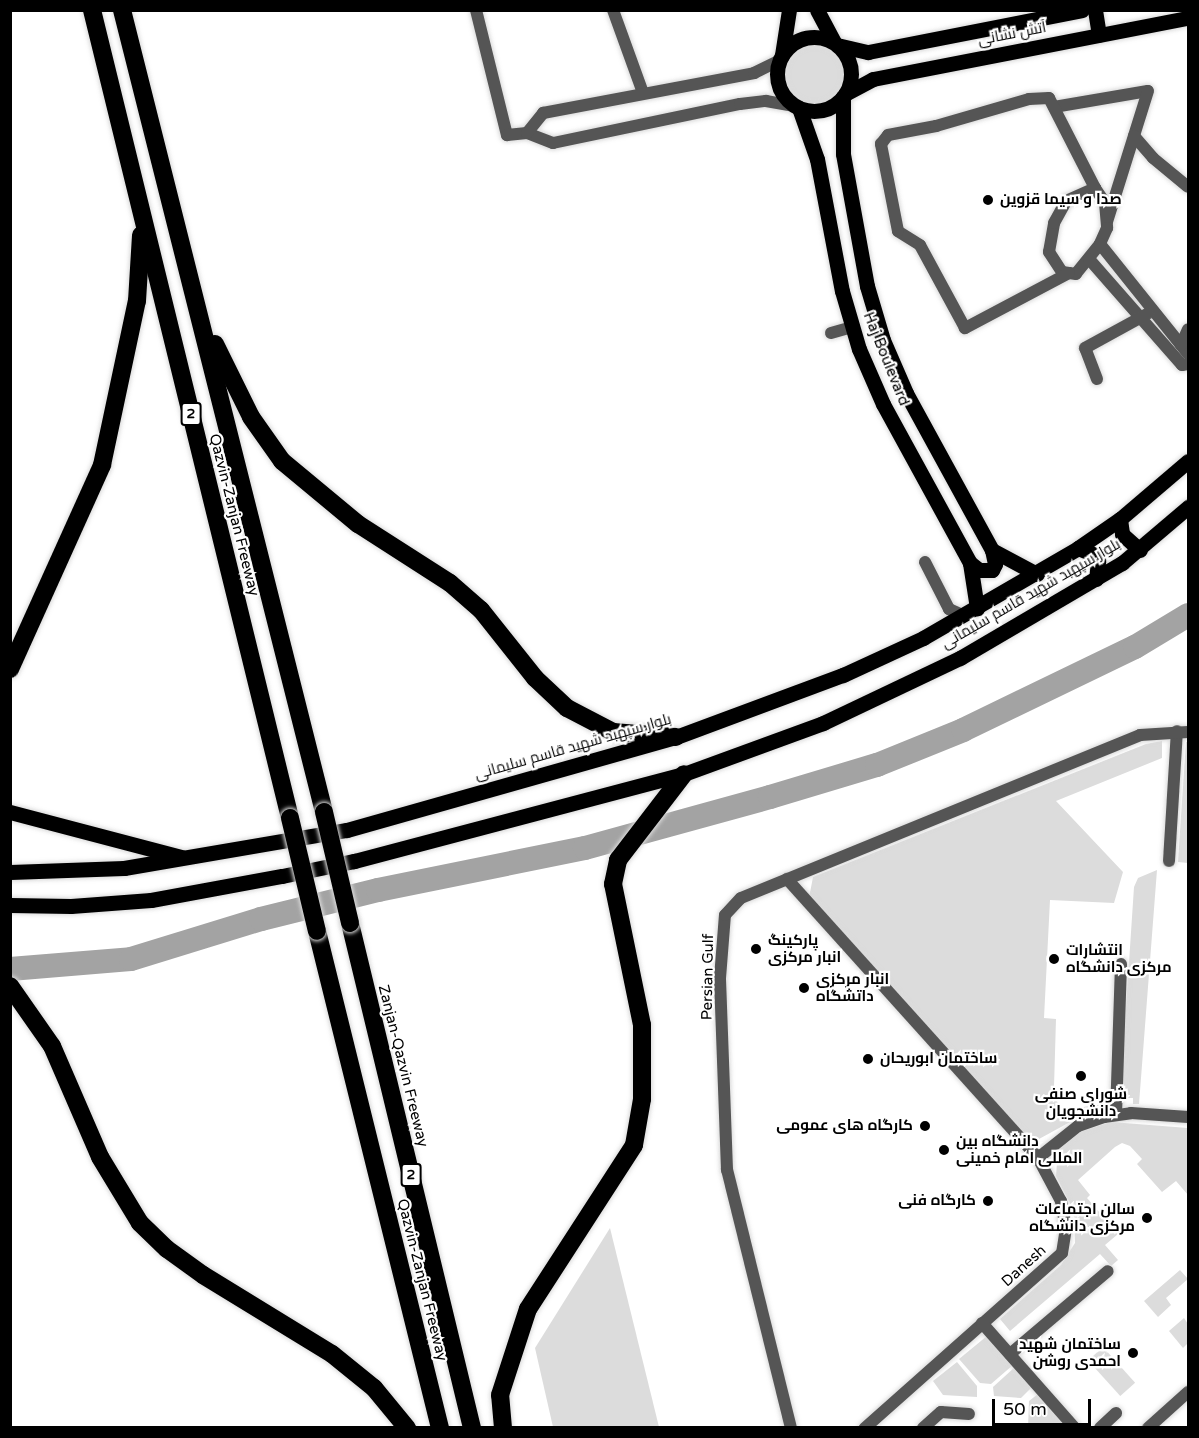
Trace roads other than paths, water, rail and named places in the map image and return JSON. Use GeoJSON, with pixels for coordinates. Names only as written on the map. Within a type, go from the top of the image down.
{"type":"FeatureCollection","features":[{"type":"Feature","properties":{"kind":"highway","name":"Qazvin-Zanjan Freeway"},"geometry":{"type":"LineString","coordinates":[[92,10],[440,1428]]}},
{"type":"Feature","properties":{"kind":"highway","name":"Qazvin-Zanjan Freeway"},"geometry":{"type":"LineString","coordinates":[[122,10],[350,922]]}},
{"type":"Feature","properties":{"kind":"highway"},"geometry":{"type":"LineString","coordinates":[[10,669],[102,465],[137,301],[142,215]]}},
{"type":"Feature","properties":{"kind":"highway"},"geometry":{"type":"LineString","coordinates":[[198,309],[251,417],[282,461],[357,524],[450,583],[481,610],[535,678],[567,708],[612,732],[676,737]]}},
{"type":"Feature","properties":{"kind":"highway"},"geometry":{"type":"LineString","coordinates":[[503,1428],[500,1395],[528,1309],[634,1145],[642,1099],[642,1025],[613,884],[618,860],[654,808],[684,774]]}},
{"type":"Feature","properties":{"kind":"highway","name":"Zanjan-Qazvin Freeway"},"geometry":{"type":"LineString","coordinates":[[350,922],[472,1428]]}},
{"type":"Feature","properties":{"kind":"highway"},"geometry":{"type":"LineString","coordinates":[[10,986],[26,1004],[70,1083],[100,1157],[140,1223],[166,1249],[203,1275],[332,1354],[374,1388],[407,1428]]}},
{"type":"Feature","properties":{"kind":"main road"},"geometry":{"type":"LineString","coordinates":[[789,10],[780,58],[779,86],[797,107],[823,110],[844,96],[851,68],[817,10]]}},
{"type":"Feature","properties":{"kind":"main road","name":"آتش نشانی"},"geometry":{"type":"LineString","coordinates":[[836,44],[868,51],[1083,10]]}},
{"type":"Feature","properties":{"kind":"main road"},"geometry":{"type":"LineString","coordinates":[[1095,10],[1099,35]]}},
{"type":"Feature","properties":{"kind":"main road","name":"آتش نشانی"},"geometry":{"type":"LineString","coordinates":[[844,96],[873,79],[1188,18]]}},
{"type":"Feature","properties":{"kind":"main road"},"geometry":{"type":"LineString","coordinates":[[780,58],[805,38],[836,44]]}},
{"type":"Feature","properties":{"kind":"main road","name":"Haj Boulevard"},"geometry":{"type":"LineString","coordinates":[[844,96],[843,154],[867,286],[883,340],[906,393],[992,550]]}},
{"type":"Feature","properties":{"kind":"main road","name":"Haj Boulevard"},"geometry":{"type":"LineString","coordinates":[[797,107],[818,159],[852,327],[883,404],[970,563],[971,612]]}},
{"type":"Feature","properties":{"kind":"main road","name":"بلوار سپهبد شهید قاسم سلیمانی"},"geometry":{"type":"LineString","coordinates":[[10,872],[124,867],[190,859],[347,830],[676,737],[843,675],[971,612],[1037,574],[1120,519],[1188,461]]}},
{"type":"Feature","properties":{"kind":"main road","name":"بلوار سپهبد شهید قاسم سلیمانی"},"geometry":{"type":"LineString","coordinates":[[10,905],[71,906],[150,900],[282,876],[354,861],[684,774],[813,727],[910,683],[1096,579],[1140,550],[1188,507]]}},
{"type":"Feature","properties":{"kind":"main road"},"geometry":{"type":"LineString","coordinates":[[1120,519],[1122,534],[1140,550]]}},
{"type":"Feature","properties":{"kind":"main road"},"geometry":{"type":"LineString","coordinates":[[1078,548],[1094,554],[1098,561],[1096,579]]}},
{"type":"Feature","properties":{"kind":"main road"},"geometry":{"type":"LineString","coordinates":[[970,563],[979,570],[992,570],[995,564],[992,550]]}},
{"type":"Feature","properties":{"kind":"main road"},"geometry":{"type":"LineString","coordinates":[[992,550],[1037,574]]}},
{"type":"Feature","properties":{"kind":"main road"},"geometry":{"type":"LineString","coordinates":[[10,813],[190,859]]}},
{"type":"Feature","properties":{"kind":"street"},"geometry":{"type":"LineString","coordinates":[[476,10],[507,135],[527,133],[553,143],[740,104],[766,101],[797,107]]}},
{"type":"Feature","properties":{"kind":"street"},"geometry":{"type":"LineString","coordinates":[[613,10],[643,93]]}},
{"type":"Feature","properties":{"kind":"street"},"geometry":{"type":"LineString","coordinates":[[527,133],[543,112],[754,73],[780,58]]}},
{"type":"Feature","properties":{"kind":"street"},"geometry":{"type":"LineString","coordinates":[[1054,107],[1148,91],[1100,244],[1076,274],[1062,272],[1049,252],[1054,223],[1066,201],[1095,188]]}},
{"type":"Feature","properties":{"kind":"street"},"geometry":{"type":"LineString","coordinates":[[1069,273],[965,328],[920,245],[898,231],[881,144],[888,135],[936,126],[1029,99],[1049,98],[1105,203],[1107,222]]}},
{"type":"Feature","properties":{"kind":"street"},"geometry":{"type":"LineString","coordinates":[[1134,136],[1153,158],[1188,187]]}},
{"type":"Feature","properties":{"kind":"street"},"geometry":{"type":"LineString","coordinates":[[1100,244],[1185,350]]}},
{"type":"Feature","properties":{"kind":"street"},"geometry":{"type":"LineString","coordinates":[[1089,259],[1182,365],[1188,364]]}},
{"type":"Feature","properties":{"kind":"street"},"geometry":{"type":"LineString","coordinates":[[1097,379],[1085,348],[1141,319],[1153,310]]}},
{"type":"Feature","properties":{"kind":"street"},"geometry":{"type":"LineString","coordinates":[[831,333],[852,327]]}},
{"type":"Feature","properties":{"kind":"street"},"geometry":{"type":"LineString","coordinates":[[1185,350],[1188,329]]}},
{"type":"Feature","properties":{"kind":"street"},"geometry":{"type":"LineString","coordinates":[[925,562],[950,609],[971,612]]}},
{"type":"Feature","properties":{"kind":"street"},"geometry":{"type":"LineString","coordinates":[[1169,861],[1183,732]]}},
{"type":"Feature","properties":{"kind":"street","name":"Persian Gulf"},"geometry":{"type":"LineString","coordinates":[[791,1428],[727,1170],[720,978],[725,915],[741,898],[1140,735],[1183,732]]}},
{"type":"Feature","properties":{"kind":"street","name":"Danesh"},"geometry":{"type":"LineString","coordinates":[[787,879],[1038,1158],[1060,1201],[1066,1228],[1062,1252],[872,1425]]}},
{"type":"Feature","properties":{"kind":"street"},"geometry":{"type":"LineString","coordinates":[[1116,1115],[1121,964]]}},
{"type":"Feature","properties":{"kind":"street"},"geometry":{"type":"LineString","coordinates":[[1038,1158],[1078,1126],[1116,1115],[1188,1117]]}},
{"type":"Feature","properties":{"kind":"street"},"geometry":{"type":"LineString","coordinates":[[1010,1354],[1108,1271]]}},
{"type":"Feature","properties":{"kind":"street"},"geometry":{"type":"LineString","coordinates":[[982,1323],[1075,1428]]}},
{"type":"Feature","properties":{"kind":"street"},"geometry":{"type":"LineString","coordinates":[[1148,1428],[1188,1392]]}},
{"type":"Feature","properties":{"kind":"street"},"geometry":{"type":"LineString","coordinates":[[923,1428],[941,1412],[969,1414]]}},
{"type":"Feature","properties":{"kind":"street"},"geometry":{"type":"LineString","coordinates":[[1100,1428],[1116,1413]]}},
{"type":"Feature","properties":{"kind":"waterway"},"geometry":{"type":"LineString","coordinates":[[10,969],[131,959],[261,919],[378,890],[585,848],[877,765],[963,730],[1135,647],[1188,615]]}},
{"type":"Feature","properties":{"kind":"place","name":"صدا و سیما قزوین"},"geometry":{"type":"Point","coordinates":[988,200]}},
{"type":"Feature","properties":{"kind":"place","name":"پارکینگ انبار مرکزی"},"geometry":{"type":"Point","coordinates":[756,949]}},
{"type":"Feature","properties":{"kind":"place","name":"انتشارات مرکزی دانشگاه"},"geometry":{"type":"Point","coordinates":[1054,959]}},
{"type":"Feature","properties":{"kind":"place","name":"انبار مرکزی داتشگاه"},"geometry":{"type":"Point","coordinates":[804,988]}},
{"type":"Feature","properties":{"kind":"place","name":"ساختمان ابوریحان"},"geometry":{"type":"Point","coordinates":[868,1059]}},
{"type":"Feature","properties":{"kind":"place","name":"شورای صنفی دانشجویان"},"geometry":{"type":"Point","coordinates":[1081,1076]}},
{"type":"Feature","properties":{"kind":"place","name":"کارگاه های عمومی"},"geometry":{"type":"Point","coordinates":[925,1126]}},
{"type":"Feature","properties":{"kind":"place","name":"دانشگاه بین المللی امام خمینی"},"geometry":{"type":"Point","coordinates":[944,1150]}},
{"type":"Feature","properties":{"kind":"place","name":"کارگاه فنی"},"geometry":{"type":"Point","coordinates":[988,1201]}},
{"type":"Feature","properties":{"kind":"place","name":"سالن اجتماعات مرکزی دانشگاه"},"geometry":{"type":"Point","coordinates":[1147,1218]}},
{"type":"Feature","properties":{"kind":"place","name":"ساختمان شهید احمدی روشن"},"geometry":{"type":"Point","coordinates":[1133,1353]}}]}
